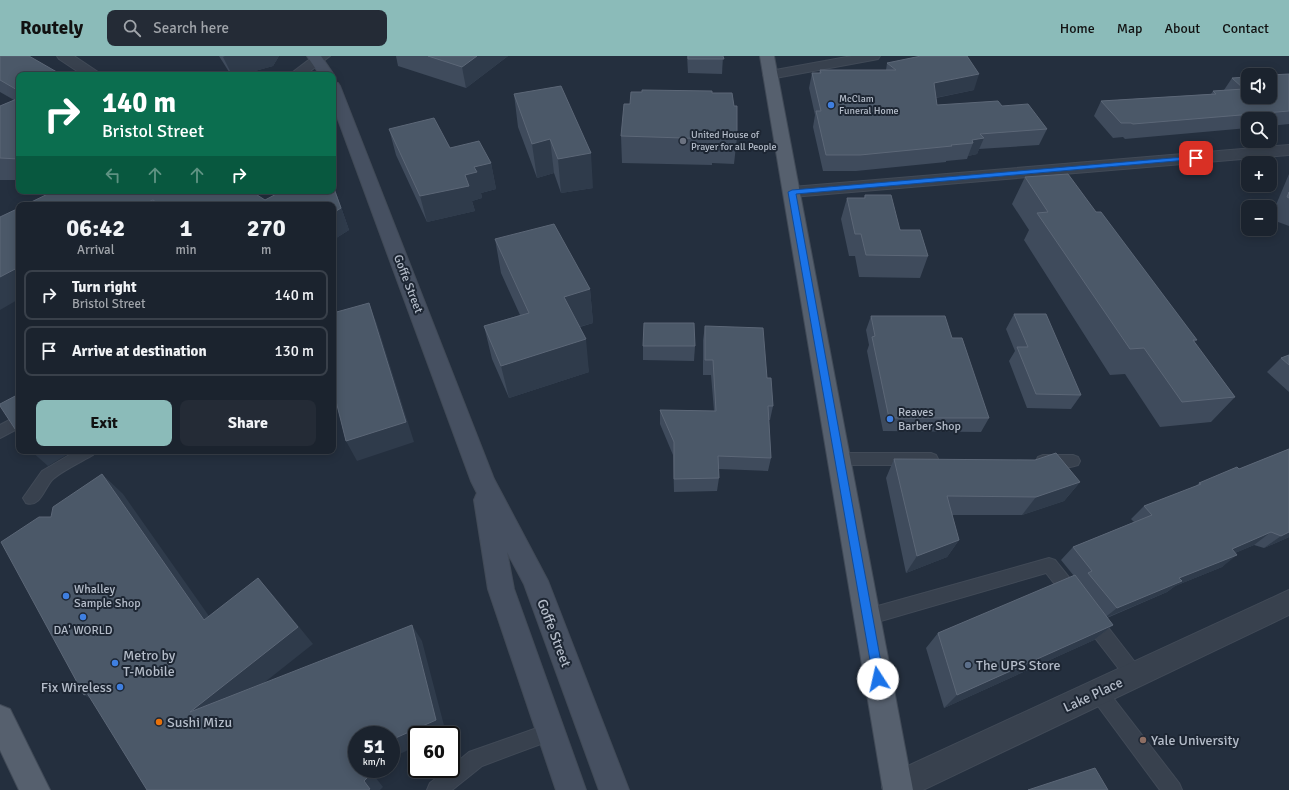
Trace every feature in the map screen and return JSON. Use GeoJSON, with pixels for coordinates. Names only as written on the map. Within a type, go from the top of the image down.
{"type":"FeatureCollection","features":[{"type":"Feature","properties":{"kind":"main road"},"geometry":{"type":"LineString","coordinates":[[319,57],[326,72]]}},
{"type":"Feature","properties":{"kind":"main road"},"geometry":{"type":"LineString","coordinates":[[768,65],[792,192],[897,788]]}},
{"type":"Feature","properties":{"kind":"main road","name":"Goffe Street"},"geometry":{"type":"LineString","coordinates":[[336,94],[482,481],[535,581],[614,790]]}},
{"type":"Feature","properties":{"kind":"main road","name":"Goffe Street"},"geometry":{"type":"LineString","coordinates":[[482,481],[501,589],[571,790]]}},
{"type":"Feature","properties":{"kind":"main road"},"geometry":{"type":"LineString","coordinates":[[0,719],[35,790]]}},
{"type":"Feature","properties":{"kind":"street"},"geometry":{"type":"LineString","coordinates":[[64,56],[88,72]]}},
{"type":"Feature","properties":{"kind":"street"},"geometry":{"type":"LineString","coordinates":[[768,65],[809,69],[873,56]]}},
{"type":"Feature","properties":{"kind":"street"},"geometry":{"type":"LineString","coordinates":[[300,72],[319,57]]}},
{"type":"Feature","properties":{"kind":"street"},"geometry":{"type":"LineString","coordinates":[[792,192],[1289,150]]}},
{"type":"Feature","properties":{"kind":"street","name":"Lake Place"},"geometry":{"type":"LineString","coordinates":[[897,788],[1289,602]]}},
{"type":"Feature","properties":{"kind":"lane"},"geometry":{"type":"LineString","coordinates":[[0,432],[16,423]]}},
{"type":"Feature","properties":{"kind":"lane"},"geometry":{"type":"LineString","coordinates":[[31,498],[47,475],[83,454]]}},
{"type":"Feature","properties":{"kind":"lane"},"geometry":{"type":"LineString","coordinates":[[839,459],[942,460]]}},
{"type":"Feature","properties":{"kind":"lane"},"geometry":{"type":"LineString","coordinates":[[1027,461],[1073,462]]}},
{"type":"Feature","properties":{"kind":"lane"},"geometry":{"type":"LineString","coordinates":[[867,617],[1049,565],[1135,676]]}},
{"type":"Feature","properties":{"kind":"lane"},"geometry":{"type":"LineString","coordinates":[[1098,692],[1172,790]]}},
{"type":"Feature","properties":{"kind":"lane"},"geometry":{"type":"LineString","coordinates":[[437,790],[476,759],[551,732]]}},
{"type":"Feature","properties":{"kind":"building"},"geometry":{"type":"Polygon","coordinates":[[[0,56],[29,56],[57,72],[16,72],[16,89],[0,80],[0,56]]]}},
{"type":"Feature","properties":{"kind":"building"},"geometry":{"type":"Polygon","coordinates":[[[428,56],[477,56],[462,67],[428,56]]]}},
{"type":"Feature","properties":{"kind":"building"},"geometry":{"type":"Polygon","coordinates":[[[688,56],[723,56],[724,59],[688,59],[688,56]]]}},
{"type":"Feature","properties":{"kind":"building"},"geometry":{"type":"Polygon","coordinates":[[[921,56],[967,56],[979,74],[934,83],[937,105],[998,101],[1002,106],[1028,104],[1047,129],[980,134],[984,138],[972,140],[973,143],[951,145],[952,146],[860,155],[826,155],[816,111],[821,111],[812,73],[821,73],[820,70],[896,70],[887,63],[921,56]]]}},
{"type":"Feature","properties":{"kind":"building"},"geometry":{"type":"Polygon","coordinates":[[[1289,74],[1289,111],[1241,112],[1241,115],[1133,124],[1121,123],[1101,101],[1216,94],[1213,91],[1241,89],[1241,104],[1277,104],[1277,75],[1289,74]]]}},
{"type":"Feature","properties":{"kind":"building"},"geometry":{"type":"Polygon","coordinates":[[[1241,77],[1241,86],[1232,78],[1241,77]]]}},
{"type":"Feature","properties":{"kind":"building"},"geometry":{"type":"Polygon","coordinates":[[[561,86],[591,153],[558,159],[550,139],[532,144],[514,94],[561,86]]]}},
{"type":"Feature","properties":{"kind":"building"},"geometry":{"type":"Polygon","coordinates":[[[642,90],[712,91],[712,93],[732,93],[734,106],[737,106],[737,137],[714,137],[714,139],[621,136],[624,104],[630,104],[631,92],[642,92],[642,90]]]}},
{"type":"Feature","properties":{"kind":"building"},"geometry":{"type":"Polygon","coordinates":[[[16,99],[16,159],[0,158],[0,106],[16,99]]]}},
{"type":"Feature","properties":{"kind":"building"},"geometry":{"type":"Polygon","coordinates":[[[434,118],[450,148],[479,141],[491,163],[474,167],[477,172],[465,175],[469,186],[420,196],[389,129],[434,118]]]}},
{"type":"Feature","properties":{"kind":"building"},"geometry":{"type":"Polygon","coordinates":[[[1068,174],[1096,212],[1101,212],[1197,340],[1193,340],[1235,397],[1182,402],[1144,348],[1130,349],[1037,213],[1048,212],[1025,177],[1068,174]]]}},
{"type":"Feature","properties":{"kind":"building"},"geometry":{"type":"Polygon","coordinates":[[[48,194],[256,194],[265,200],[276,194],[336,194],[341,208],[336,211],[336,202],[156,202],[153,200],[149,202],[31,202],[48,194]]]}},
{"type":"Feature","properties":{"kind":"building"},"geometry":{"type":"Polygon","coordinates":[[[865,195],[891,195],[900,230],[920,230],[928,256],[866,255],[861,234],[855,234],[847,198],[865,198],[865,195]]]}},
{"type":"Feature","properties":{"kind":"building"},"geometry":{"type":"Polygon","coordinates":[[[16,209],[16,269],[0,277],[0,217],[16,209]]]}},
{"type":"Feature","properties":{"kind":"building"},"geometry":{"type":"Polygon","coordinates":[[[554,224],[590,289],[564,297],[586,339],[501,366],[484,326],[529,313],[495,239],[554,224]]]}},
{"type":"Feature","properties":{"kind":"building"},"geometry":{"type":"Polygon","coordinates":[[[369,303],[406,422],[346,441],[336,401],[336,312],[369,303]]]}},
{"type":"Feature","properties":{"kind":"building"},"geometry":{"type":"Polygon","coordinates":[[[1014,314],[1046,314],[1081,395],[1036,394],[1017,347],[1028,347],[1014,314]]]}},
{"type":"Feature","properties":{"kind":"building"},"geometry":{"type":"Polygon","coordinates":[[[871,316],[945,316],[952,338],[962,338],[989,418],[889,418],[872,337],[875,336],[871,316]]]}},
{"type":"Feature","properties":{"kind":"building"},"geometry":{"type":"Polygon","coordinates":[[[644,323],[694,323],[695,346],[643,346],[644,323]]]}},
{"type":"Feature","properties":{"kind":"building"},"geometry":{"type":"Polygon","coordinates":[[[705,326],[763,328],[767,378],[771,378],[773,406],[768,406],[771,458],[718,456],[719,478],[674,479],[674,442],[660,410],[716,411],[713,360],[705,360],[705,326]]]}},
{"type":"Feature","properties":{"kind":"building"},"geometry":{"type":"Polygon","coordinates":[[[1289,355],[1289,365],[1281,358],[1289,355]]]}},
{"type":"Feature","properties":{"kind":"building"},"geometry":{"type":"Polygon","coordinates":[[[16,396],[16,430],[0,406],[0,404],[16,396]]]}},
{"type":"Feature","properties":{"kind":"building"},"geometry":{"type":"Polygon","coordinates":[[[1289,449],[1289,532],[1281,536],[1271,532],[1232,549],[1237,555],[1179,578],[1182,581],[1117,608],[1088,573],[1092,571],[1073,547],[1152,515],[1144,506],[1201,484],[1199,483],[1237,467],[1239,469],[1289,449]]]}},
{"type":"Feature","properties":{"kind":"building"},"geometry":{"type":"Polygon","coordinates":[[[1056,453],[1080,482],[1036,497],[947,496],[959,540],[917,556],[894,459],[1035,460],[1056,453]]]}},
{"type":"Feature","properties":{"kind":"building"},"geometry":{"type":"Polygon","coordinates":[[[102,474],[204,620],[258,578],[298,627],[190,712],[412,625],[436,720],[422,726],[408,726],[408,732],[400,736],[400,726],[348,726],[348,778],[367,778],[364,781],[370,789],[368,790],[147,790],[87,693],[84,695],[1,542],[39,517],[51,517],[53,507],[102,474]]]}},
{"type":"Feature","properties":{"kind":"building"},"geometry":{"type":"Polygon","coordinates":[[[1075,575],[1113,625],[957,695],[938,633],[1075,575]]]}},
{"type":"Feature","properties":{"kind":"building"},"geometry":{"type":"Polygon","coordinates":[[[1095,768],[1108,790],[1028,790],[1095,768]]]}},
{"type":"Feature","properties":{"kind":"place","name":"McClam Funeral Home"},"geometry":{"type":"Point","coordinates":[831,105]}},
{"type":"Feature","properties":{"kind":"place","name":"United House of Prayer for all People"},"geometry":{"type":"Point","coordinates":[683,141]}},
{"type":"Feature","properties":{"kind":"place","name":"Reaves Barber Shop"},"geometry":{"type":"Point","coordinates":[890,419]}},
{"type":"Feature","properties":{"kind":"place","name":"Whalley Sample Shop"},"geometry":{"type":"Point","coordinates":[66,596]}},
{"type":"Feature","properties":{"kind":"place","name":"DA' WORLD"},"geometry":{"type":"Point","coordinates":[83,617]}},
{"type":"Feature","properties":{"kind":"place","name":"Metro by T-Mobile"},"geometry":{"type":"Point","coordinates":[115,663]}},
{"type":"Feature","properties":{"kind":"place","name":"The UPS Store"},"geometry":{"type":"Point","coordinates":[968,665]}},
{"type":"Feature","properties":{"kind":"place","name":"Fix Wireless"},"geometry":{"type":"Point","coordinates":[120,687]}},
{"type":"Feature","properties":{"kind":"place","name":"Sushi Mizu"},"geometry":{"type":"Point","coordinates":[159,722]}},
{"type":"Feature","properties":{"kind":"place","name":"Yale University"},"geometry":{"type":"Point","coordinates":[1143,740]}},
{"type":"Feature","properties":{"kind":"route"},"geometry":{"type":"LineString","coordinates":[[878,679],[792,192],[1196,158]]}}]}
